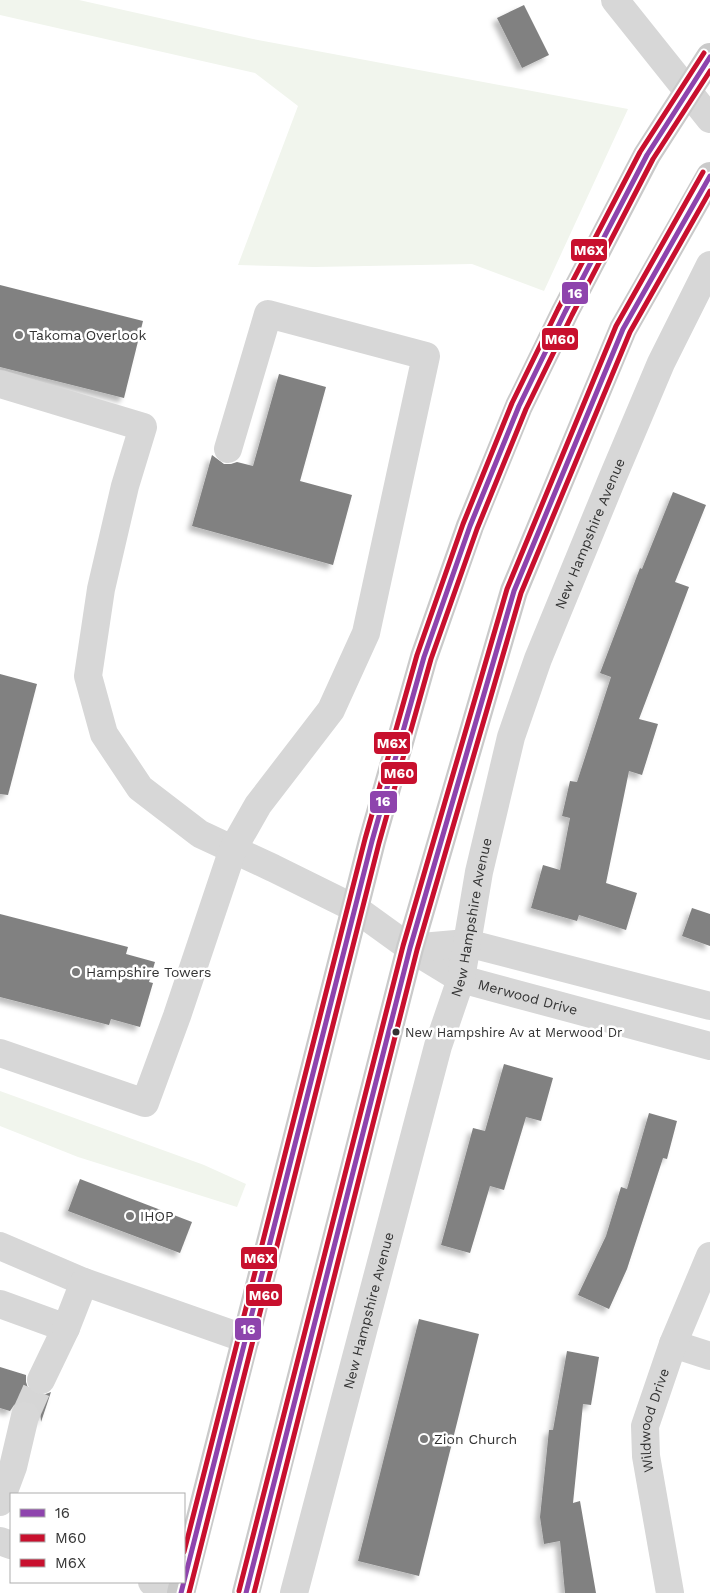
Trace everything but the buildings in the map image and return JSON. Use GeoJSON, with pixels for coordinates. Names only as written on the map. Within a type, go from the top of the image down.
{"type":"FeatureCollection","features":[{"type":"Feature","properties":{"kind":"main road"},"geometry":{"type":"LineString","coordinates":[[183,1591],[372,841],[424,657],[470,526],[519,406],[565,312],[647,154],[710,57]]}},
{"type":"Feature","properties":{"kind":"main road"},"geometry":{"type":"LineString","coordinates":[[246,1593],[410,948],[514,590],[623,329],[710,176]]}},
{"type":"Feature","properties":{"kind":"street"},"geometry":{"type":"LineString","coordinates":[[615,0],[710,119]]}},
{"type":"Feature","properties":{"kind":"street","name":"New Hampshire Avenue"},"geometry":{"type":"LineString","coordinates":[[294,1593],[438,1046],[460,979],[479,872],[510,737],[538,659],[662,363],[710,265]]}},
{"type":"Feature","properties":{"kind":"street"},"geometry":{"type":"LineString","coordinates":[[0,1053],[145,1103],[177,1016],[233,849],[258,805],[331,710],[366,633],[426,356],[268,314],[228,449]]}},
{"type":"Feature","properties":{"kind":"street","name":"Merwood Drive"},"geometry":{"type":"LineString","coordinates":[[0,384],[143,427],[125,486],[101,589],[88,676],[104,734],[140,788],[200,834],[356,909],[410,948],[460,979],[710,1046]]}},
{"type":"Feature","properties":{"kind":"street"},"geometry":{"type":"LineString","coordinates":[[410,948],[466,943],[710,1006]]}},
{"type":"Feature","properties":{"kind":"street"},"geometry":{"type":"LineString","coordinates":[[0,1246],[84,1282],[246,1339]]}},
{"type":"Feature","properties":{"kind":"street","name":"Wildwood Drive"},"geometry":{"type":"LineString","coordinates":[[670,1593],[646,1456],[645,1426],[673,1344],[710,1256]]}},
{"type":"Feature","properties":{"kind":"street"},"geometry":{"type":"LineString","coordinates":[[41,1380],[66,1328],[84,1282]]}},
{"type":"Feature","properties":{"kind":"street"},"geometry":{"type":"LineString","coordinates":[[0,1304],[66,1328]]}},
{"type":"Feature","properties":{"kind":"street"},"geometry":{"type":"LineString","coordinates":[[673,1344],[710,1356]]}},
{"type":"Feature","properties":{"kind":"street"},"geometry":{"type":"LineString","coordinates":[[3,1486],[13,1467],[25,1416]]}},
{"type":"Feature","properties":{"kind":"street"},"geometry":{"type":"LineString","coordinates":[[155,1583],[183,1591]]}},
{"type":"Feature","properties":{"kind":"shaded area"},"geometry":{"type":"Polygon","coordinates":[[[0,0],[79,0],[253,39],[628,109],[544,291],[472,264],[314,267],[238,265],[298,106],[255,73],[0,15],[0,0]]]}},
{"type":"Feature","properties":{"kind":"shaded area"},"geometry":{"type":"Polygon","coordinates":[[[0,1091],[204,1165],[246,1184],[237,1207],[78,1157],[0,1126],[0,1091]]]}},
{"type":"Feature","properties":{"kind":"tunnel"},"geometry":{"type":"LineString","coordinates":[[25,1416],[41,1380]]}},
{"type":"Feature","properties":{"kind":"transit line","name":"M6X"},"geometry":{"type":"LineString","coordinates":[[185,1548],[365,839],[417,655],[463,524],[512,403],[558,309],[640,152],[704,53]]}},
{"type":"Feature","properties":{"kind":"transit line","name":"16"},"geometry":{"type":"LineString","coordinates":[[185,1577],[372,841],[424,657],[470,526],[519,406],[565,312],[647,155],[710,57]]}},
{"type":"Feature","properties":{"kind":"transit line","name":"M60"},"geometry":{"type":"LineString","coordinates":[[189,1593],[379,843],[431,659],[477,529],[526,409],[572,315],[653,159],[710,71]]}},
{"type":"Feature","properties":{"kind":"transit line","name":"M6X"},"geometry":{"type":"LineString","coordinates":[[239,1591],[403,946],[507,589],[616,326],[703,172]]}},
{"type":"Feature","properties":{"kind":"transit line","name":"16"},"geometry":{"type":"LineString","coordinates":[[246,1593],[410,948],[514,591],[623,329],[710,176]]}},
{"type":"Feature","properties":{"kind":"transit line","name":"M60"},"geometry":{"type":"LineString","coordinates":[[254,1593],[417,950],[521,593],[630,332],[710,191]]}},
{"type":"Feature","properties":{"kind":"transit line","name":"16"},"geometry":{"type":"LineString","coordinates":[[181,1593],[184,1583]]}},
{"type":"Feature","properties":{"kind":"place","name":"Takoma Overlook"},"geometry":{"type":"Point","coordinates":[19,335]}},
{"type":"Feature","properties":{"kind":"place","name":"Hampshire Towers"},"geometry":{"type":"Point","coordinates":[76,972]}},
{"type":"Feature","properties":{"kind":"place","name":"New Hampshire Av at Merwood Dr"},"geometry":{"type":"Point","coordinates":[396,1032]}},
{"type":"Feature","properties":{"kind":"place","name":"IHOP"},"geometry":{"type":"Point","coordinates":[130,1216]}},
{"type":"Feature","properties":{"kind":"place","name":"Zion Church"},"geometry":{"type":"Point","coordinates":[424,1439]}}]}
